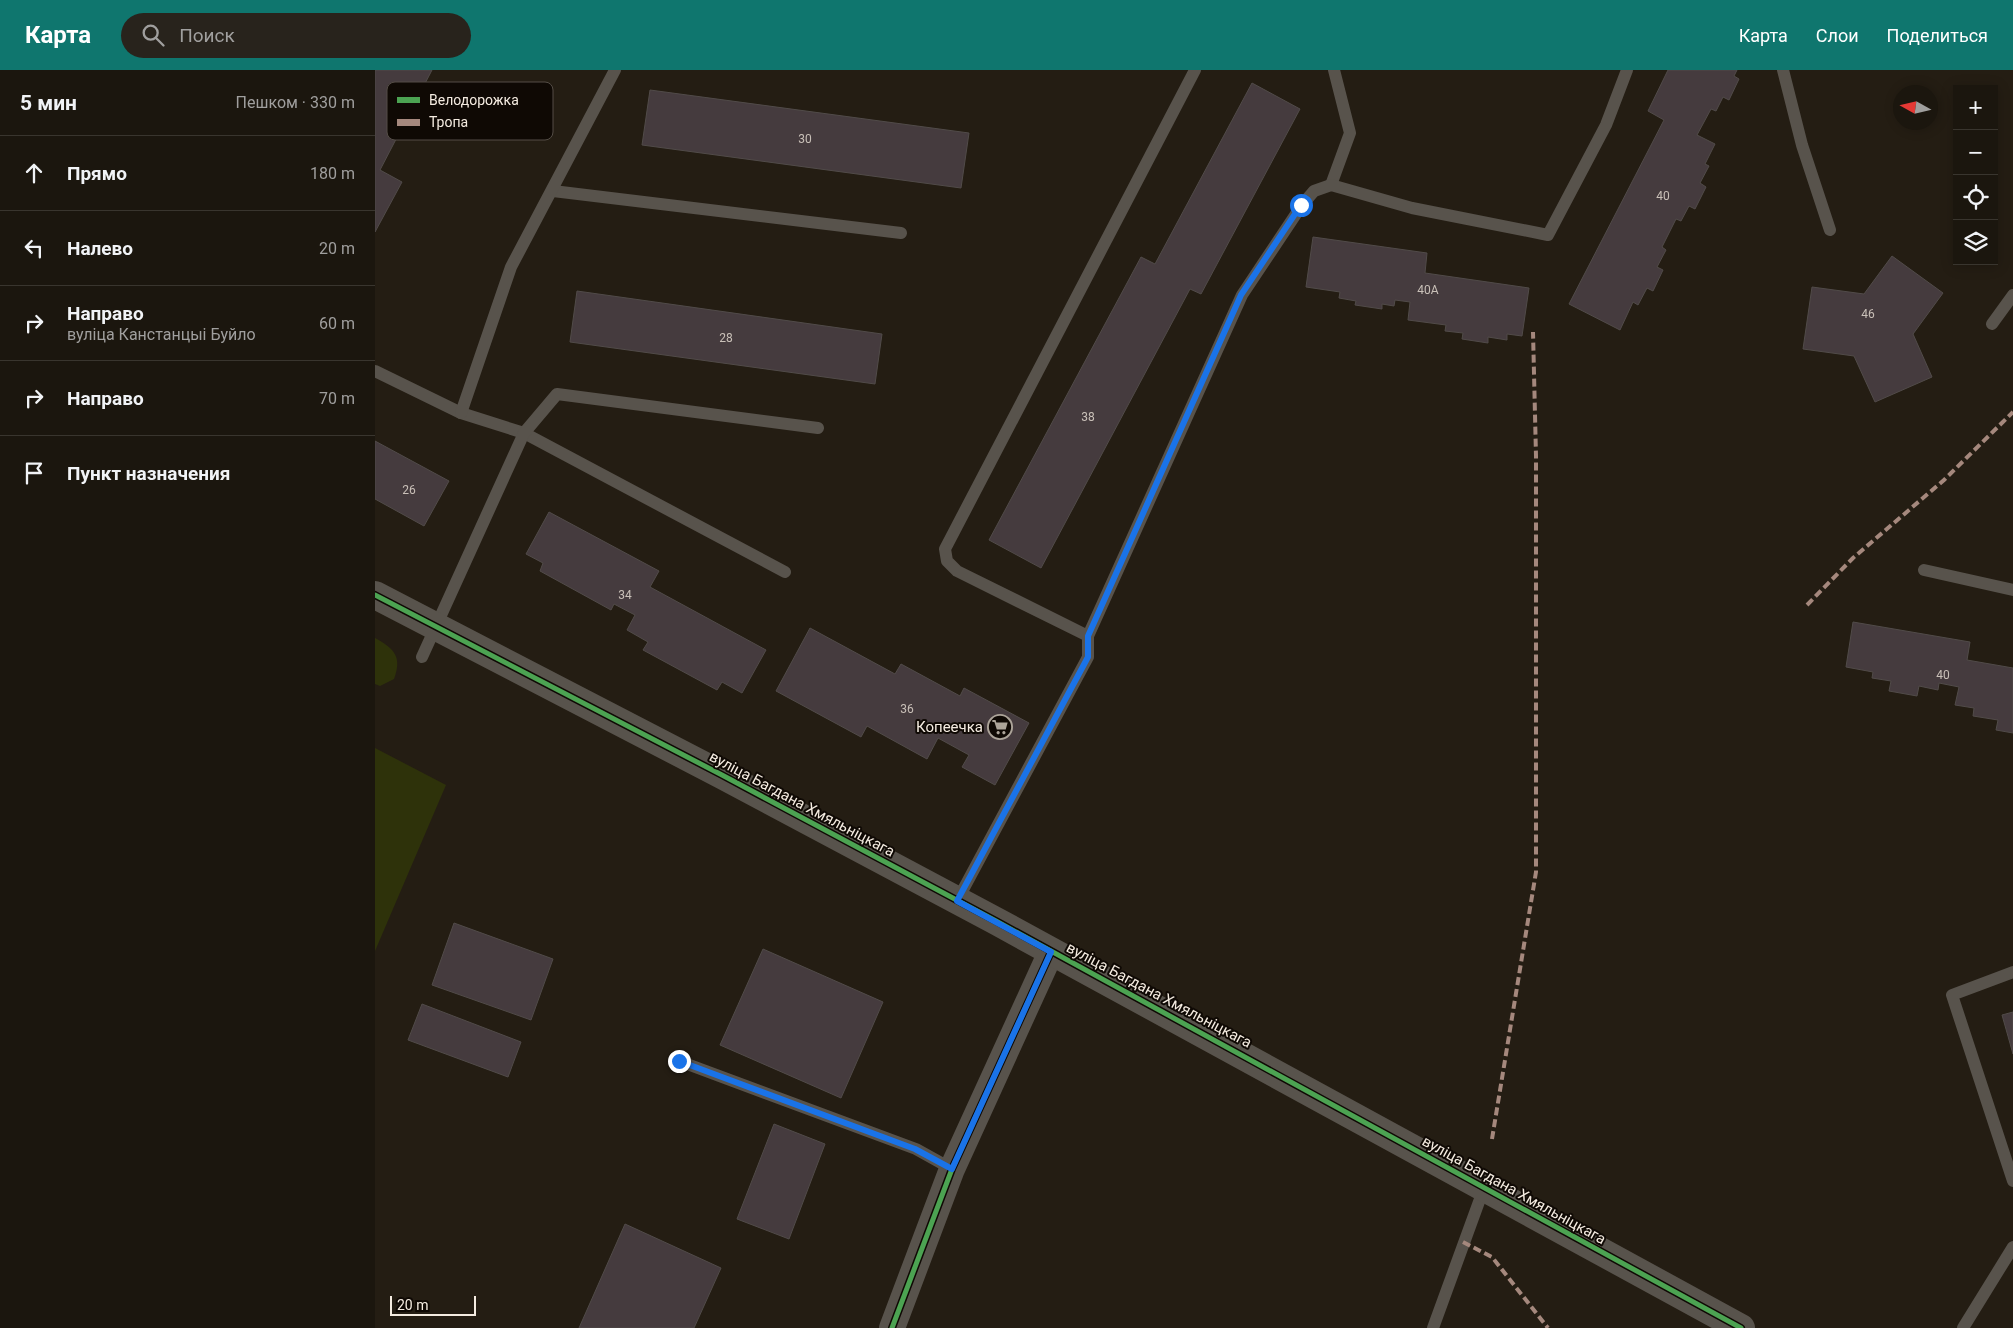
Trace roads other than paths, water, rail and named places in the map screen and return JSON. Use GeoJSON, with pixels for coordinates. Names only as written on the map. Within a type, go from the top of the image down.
{"type":"FeatureCollection","features":[{"type":"Feature","properties":{"kind":"street","name":"вуліца Багдана Хмяльніцкага"},"geometry":{"type":"LineString","coordinates":[[375,595],[713,770],[1244,1055],[1483,1188],[1741,1328]]}},
{"type":"Feature","properties":{"kind":"street"},"geometry":{"type":"LineString","coordinates":[[892,1328],[952,1169],[1051,952]]}},
{"type":"Feature","properties":{"kind":"lane"},"geometry":{"type":"LineString","coordinates":[[461,413],[511,267],[553,191],[615,70]]}},
{"type":"Feature","properties":{"kind":"lane"},"geometry":{"type":"LineString","coordinates":[[1088,636],[957,571],[947,562],[945,550],[1195,70]]}},
{"type":"Feature","properties":{"kind":"lane"},"geometry":{"type":"LineString","coordinates":[[1331,185],[1350,132],[1334,70]]}},
{"type":"Feature","properties":{"kind":"lane"},"geometry":{"type":"LineString","coordinates":[[957,901],[1088,657],[1088,636],[1241,295],[1301,205],[1314,191],[1331,185],[1412,208],[1548,235],[1606,125],[1627,70]]}},
{"type":"Feature","properties":{"kind":"lane"},"geometry":{"type":"LineString","coordinates":[[1783,70],[1802,145],[1831,230]]}},
{"type":"Feature","properties":{"kind":"lane"},"geometry":{"type":"LineString","coordinates":[[553,191],[901,233]]}},
{"type":"Feature","properties":{"kind":"lane"},"geometry":{"type":"LineString","coordinates":[[1992,324],[2013,295]]}},
{"type":"Feature","properties":{"kind":"lane"},"geometry":{"type":"LineString","coordinates":[[375,371],[461,413],[524,433],[785,572]]}},
{"type":"Feature","properties":{"kind":"lane"},"geometry":{"type":"LineString","coordinates":[[421,657],[524,433],[557,394],[818,428]]}},
{"type":"Feature","properties":{"kind":"lane"},"geometry":{"type":"LineString","coordinates":[[1924,570],[2012,589]]}},
{"type":"Feature","properties":{"kind":"lane"},"geometry":{"type":"LineString","coordinates":[[2013,972],[1952,995],[2013,1181]]}},
{"type":"Feature","properties":{"kind":"lane"},"geometry":{"type":"LineString","coordinates":[[679,1061],[915,1149],[952,1169]]}},
{"type":"Feature","properties":{"kind":"lane"},"geometry":{"type":"LineString","coordinates":[[1433,1328],[1483,1188]]}},
{"type":"Feature","properties":{"kind":"lane"},"geometry":{"type":"LineString","coordinates":[[1963,1328],[2013,1247]]}},
{"type":"Feature","properties":{"kind":"place","name":"Копеечка"},"geometry":{"type":"Point","coordinates":[1000,727]}}]}
